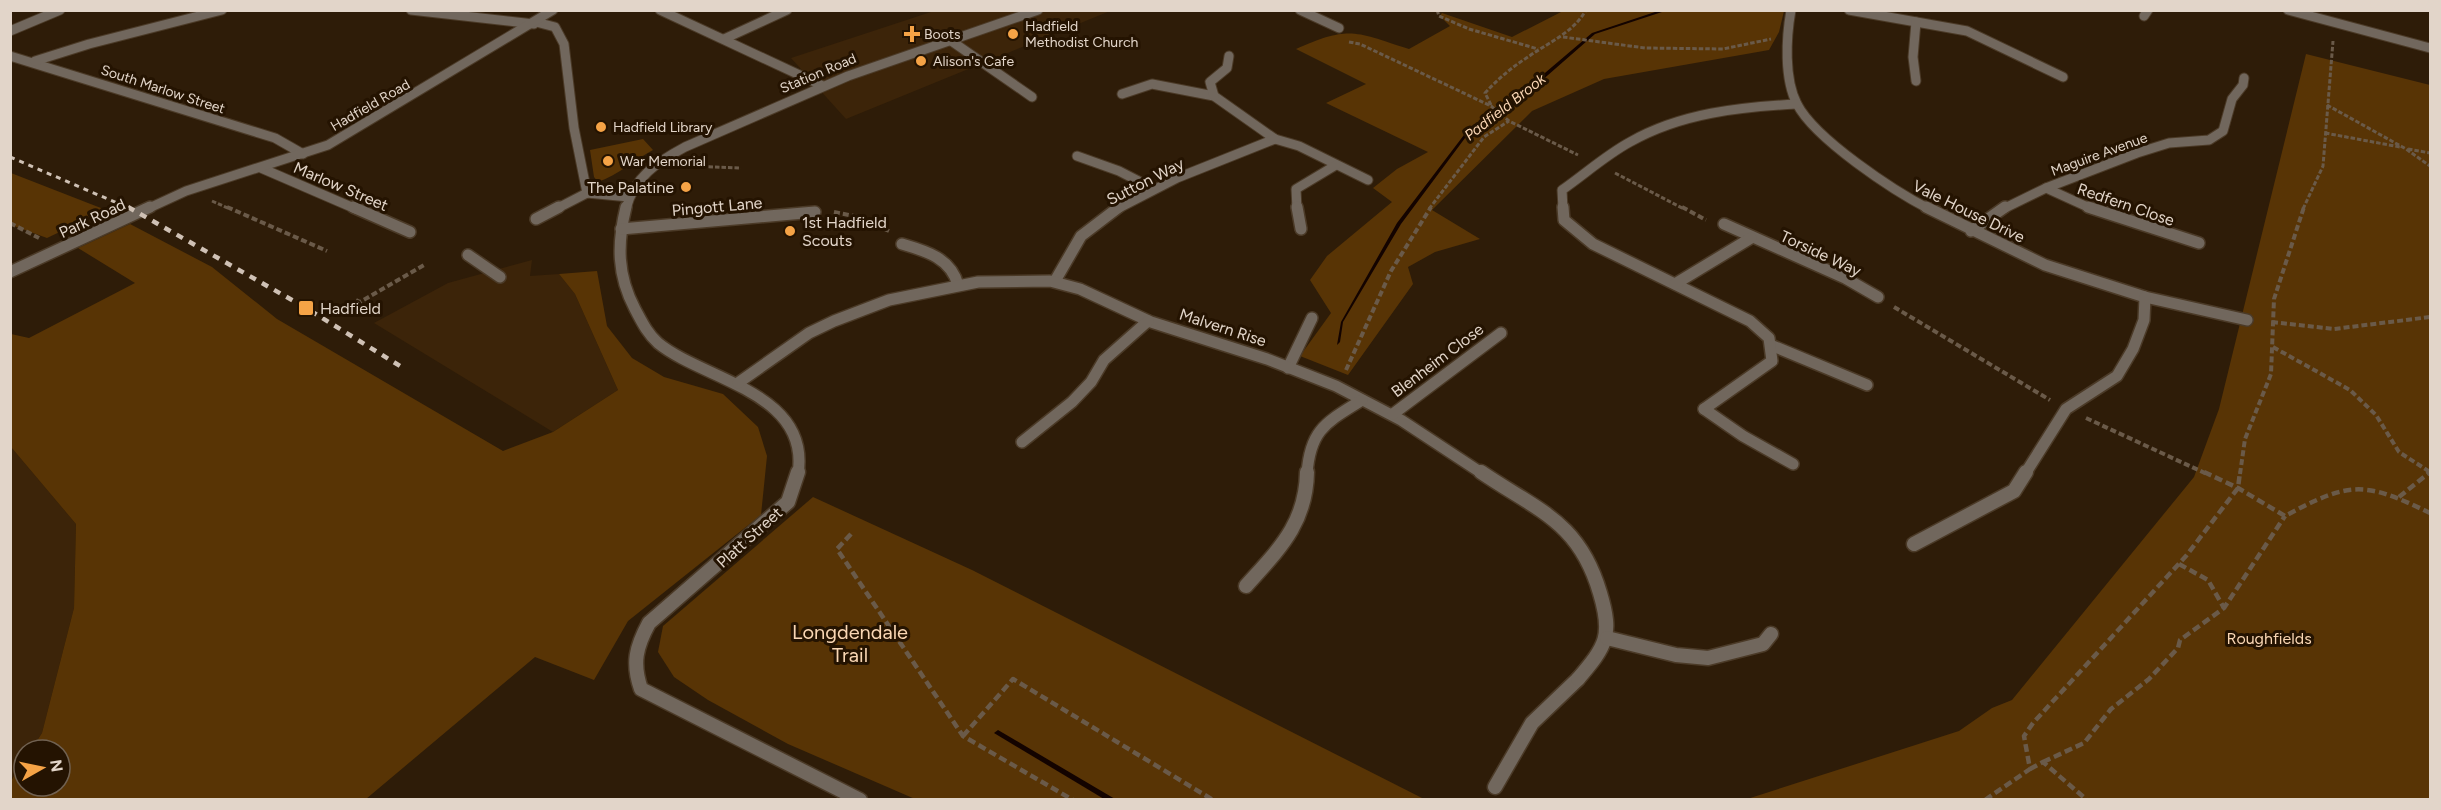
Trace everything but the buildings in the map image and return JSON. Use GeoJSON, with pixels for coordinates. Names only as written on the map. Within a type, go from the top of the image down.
{"type":"FeatureCollection","features":[{"type":"Feature","properties":{"kind":"street"},"geometry":{"type":"LineString","coordinates":[[10,31],[60,10]]}},
{"type":"Feature","properties":{"kind":"street"},"geometry":{"type":"LineString","coordinates":[[34,61],[89,44],[222,10]]}},
{"type":"Feature","properties":{"kind":"street"},"geometry":{"type":"LineString","coordinates":[[411,10],[555,27],[564,44],[574,128],[587,193]]}},
{"type":"Feature","properties":{"kind":"street","name":"Hadfield Road"},"geometry":{"type":"LineString","coordinates":[[190,189],[328,145],[535,23],[553,10]]}},
{"type":"Feature","properties":{"kind":"street"},"geometry":{"type":"LineString","coordinates":[[660,10],[821,85]]}},
{"type":"Feature","properties":{"kind":"street"},"geometry":{"type":"LineString","coordinates":[[724,39],[787,10]]}},
{"type":"Feature","properties":{"kind":"street","name":"Station Road"},"geometry":{"type":"LineString","coordinates":[[629,197],[638,180],[680,150],[821,85],[947,38],[1038,10]]}},
{"type":"Feature","properties":{"kind":"street"},"geometry":{"type":"LineString","coordinates":[[1300,10],[1339,28]]}},
{"type":"Feature","properties":{"kind":"street","name":"Vale House Drive"},"geometry":{"type":"LineString","coordinates":[[1791,10],[1786,36],[1787,62],[1797,104],[1817,129],[1893,190],[1971,231],[2046,265],[2145,297],[2247,320]]}},
{"type":"Feature","properties":{"kind":"street"},"geometry":{"type":"LineString","coordinates":[[1849,10],[1891,14],[1916,22],[1967,31],[2063,77]]}},
{"type":"Feature","properties":{"kind":"street"},"geometry":{"type":"LineString","coordinates":[[2288,10],[2430,48]]}},
{"type":"Feature","properties":{"kind":"street"},"geometry":{"type":"LineString","coordinates":[[1916,22],[1912,57],[1916,81]]}},
{"type":"Feature","properties":{"kind":"street"},"geometry":{"type":"LineString","coordinates":[[947,38],[1032,97]]}},
{"type":"Feature","properties":{"kind":"street","name":"South Marlow Street"},"geometry":{"type":"LineString","coordinates":[[10,56],[34,61],[275,138],[303,154]]}},
{"type":"Feature","properties":{"kind":"street"},"geometry":{"type":"LineString","coordinates":[[1214,96],[1210,89],[1210,82],[1227,69],[1230,62],[1229,56]]}},
{"type":"Feature","properties":{"kind":"street","name":"Maguire Avenue"},"geometry":{"type":"LineString","coordinates":[[1971,231],[2011,203],[2137,153],[2169,143],[2209,140],[2223,131],[2232,99],[2243,85],[2244,78]]}},
{"type":"Feature","properties":{"kind":"street"},"geometry":{"type":"LineString","coordinates":[[1122,94],[1152,84],[1214,96],[1275,139],[1299,146],[1368,180]]}},
{"type":"Feature","properties":{"kind":"street"},"geometry":{"type":"LineString","coordinates":[[1793,464],[1743,436],[1704,409],[1772,361],[1773,346],[1764,330],[1743,316],[1593,244],[1564,220],[1562,190],[1638,138],[1707,112],[1752,106],[1797,104]]}},
{"type":"Feature","properties":{"kind":"street","name":"Sutton Way"},"geometry":{"type":"LineString","coordinates":[[1055,281],[1085,232],[1154,189],[1275,139]]}},
{"type":"Feature","properties":{"kind":"street"},"geometry":{"type":"LineString","coordinates":[[1077,156],[1119,171],[1154,189]]}},
{"type":"Feature","properties":{"kind":"street"},"geometry":{"type":"LineString","coordinates":[[1301,229],[1297,219],[1296,189],[1336,165]]}},
{"type":"Feature","properties":{"kind":"street","name":"Marlow Street"},"geometry":{"type":"LineString","coordinates":[[261,168],[410,232]]}},
{"type":"Feature","properties":{"kind":"street","name":"Redfern Close"},"geometry":{"type":"LineString","coordinates":[[2046,188],[2079,205],[2154,231],[2199,243]]}},
{"type":"Feature","properties":{"kind":"street","name":"Park Road"},"geometry":{"type":"LineString","coordinates":[[10,272],[190,189]]}},
{"type":"Feature","properties":{"kind":"street"},"geometry":{"type":"LineString","coordinates":[[536,219],[587,193],[629,197]]}},
{"type":"Feature","properties":{"kind":"street","name":"Platt Street"},"geometry":{"type":"LineString","coordinates":[[629,197],[621,229],[618,264],[625,292],[650,334],[676,355],[738,383],[777,412],[789,426],[800,456],[800,475],[788,502],[737,549],[649,623],[635,648],[632,667],[641,689],[837,795],[860,800]]}},
{"type":"Feature","properties":{"kind":"street","name":"Pingott Lane"},"geometry":{"type":"LineString","coordinates":[[621,229],[815,212]]}},
{"type":"Feature","properties":{"kind":"street","name":"Torside Way"},"geometry":{"type":"LineString","coordinates":[[1724,224],[1845,278],[1878,297]]}},
{"type":"Feature","properties":{"kind":"street"},"geometry":{"type":"LineString","coordinates":[[1675,284],[1751,238]]}},
{"type":"Feature","properties":{"kind":"street"},"geometry":{"type":"LineString","coordinates":[[902,244],[950,264],[957,275],[958,285]]}},
{"type":"Feature","properties":{"kind":"street"},"geometry":{"type":"LineString","coordinates":[[468,255],[500,277]]}},
{"type":"Feature","properties":{"kind":"street","name":"Malvern Rise"},"geometry":{"type":"LineString","coordinates":[[738,383],[763,369],[782,351],[809,333],[844,316],[883,302],[958,285],[1034,279],[1055,281],[1148,321],[1336,386],[1394,414],[1558,523],[1581,546],[1595,577],[1605,614],[1607,638]]}},
{"type":"Feature","properties":{"kind":"street"},"geometry":{"type":"LineString","coordinates":[[1914,544],[2014,491],[2066,409],[2117,375],[2133,349],[2144,320],[2145,297]]}},
{"type":"Feature","properties":{"kind":"street"},"geometry":{"type":"LineString","coordinates":[[1288,368],[1292,355],[1308,335],[1312,318]]}},
{"type":"Feature","properties":{"kind":"street"},"geometry":{"type":"LineString","coordinates":[[1022,442],[1072,402],[1091,382],[1104,360],[1148,321]]}},
{"type":"Feature","properties":{"kind":"street","name":"Blenheim Close"},"geometry":{"type":"LineString","coordinates":[[1394,414],[1500,333]]}},
{"type":"Feature","properties":{"kind":"street"},"geometry":{"type":"LineString","coordinates":[[1773,346],[1867,385]]}},
{"type":"Feature","properties":{"kind":"street"},"geometry":{"type":"LineString","coordinates":[[1246,586],[1273,556],[1302,511],[1309,488],[1311,450],[1315,437],[1332,418],[1362,400]]}},
{"type":"Feature","properties":{"kind":"street"},"geometry":{"type":"LineString","coordinates":[[1495,787],[1532,723],[1578,679],[1596,658],[1607,638],[1676,655],[1708,658],[1762,644],[1771,634]]}},
{"type":"Feature","properties":{"kind":"path"},"geometry":{"type":"LineString","coordinates":[[1437,10],[1439,16],[1469,29],[1539,49]]}},
{"type":"Feature","properties":{"kind":"path"},"geometry":{"type":"LineString","coordinates":[[1493,107],[1485,93],[1511,68],[1539,49],[1563,37],[1585,11]]}},
{"type":"Feature","properties":{"kind":"path"},"geometry":{"type":"LineString","coordinates":[[2030,769],[2024,736],[2033,723],[2179,564],[2238,488],[2245,439],[2271,374],[2272,322],[2276,292],[2304,207],[2323,166],[2335,23]]}},
{"type":"Feature","properties":{"kind":"path"},"geometry":{"type":"LineString","coordinates":[[1339,28],[1333,33],[1344,42],[1360,44],[1493,107],[1504,115]]}},
{"type":"Feature","properties":{"kind":"path"},"geometry":{"type":"LineString","coordinates":[[1563,37],[1645,48],[1723,49],[1786,36]]}},
{"type":"Feature","properties":{"kind":"path"},"geometry":{"type":"LineString","coordinates":[[2327,105],[2406,148],[2430,166]]}},
{"type":"Feature","properties":{"kind":"path"},"geometry":{"type":"LineString","coordinates":[[1336,386],[1356,353],[1391,271],[1427,212],[1484,137],[1509,121]]}},
{"type":"Feature","properties":{"kind":"path"},"geometry":{"type":"LineString","coordinates":[[2325,133],[2430,153]]}},
{"type":"Feature","properties":{"kind":"path"},"geometry":{"type":"LineString","coordinates":[[655,166],[741,168]]}},
{"type":"Feature","properties":{"kind":"path"},"geometry":{"type":"LineString","coordinates":[[190,189],[212,201],[327,251]]}},
{"type":"Feature","properties":{"kind":"path"},"geometry":{"type":"LineString","coordinates":[[815,212],[854,216],[894,233],[900,237],[902,244]]}},
{"type":"Feature","properties":{"kind":"path"},"geometry":{"type":"LineString","coordinates":[[356,300],[360,302],[424,265]]}},
{"type":"Feature","properties":{"kind":"path"},"geometry":{"type":"LineString","coordinates":[[2247,320],[2334,329],[2430,317]]}},
{"type":"Feature","properties":{"kind":"path"},"geometry":{"type":"LineString","coordinates":[[2273,347],[2350,390],[2376,415],[2399,452],[2430,472],[2398,497]]}},
{"type":"Feature","properties":{"kind":"path"},"geometry":{"type":"LineString","coordinates":[[1985,800],[2030,769],[2084,742],[2111,709],[2149,679],[2178,648],[2180,640],[2224,608],[2284,516],[2328,493],[2352,486],[2376,489],[2430,513]]}},
{"type":"Feature","properties":{"kind":"path"},"geometry":{"type":"LineString","coordinates":[[2238,488],[2284,516]]}},
{"type":"Feature","properties":{"kind":"path"},"geometry":{"type":"LineString","coordinates":[[851,534],[837,549],[963,736],[1073,800]]}},
{"type":"Feature","properties":{"kind":"path"},"geometry":{"type":"LineString","coordinates":[[2179,564],[2208,580],[2224,608]]}},
{"type":"Feature","properties":{"kind":"path"},"geometry":{"type":"LineString","coordinates":[[963,736],[1013,679],[1213,800]]}},
{"type":"Feature","properties":{"kind":"path"},"geometry":{"type":"LineString","coordinates":[[2043,762],[2087,800]]}},
{"type":"Feature","properties":{"kind":"shaded area"},"geometry":{"type":"Polygon","coordinates":[[[934,11],[1110,11],[846,119],[791,58],[934,11]]]}},
{"type":"Feature","properties":{"kind":"shaded area"},"geometry":{"type":"Polygon","coordinates":[[[532,260],[530,276],[559,274],[575,294],[618,390],[553,432],[374,323],[448,283],[532,260]]]}},
{"type":"Feature","properties":{"kind":"shaded area"},"geometry":{"type":"Polygon","coordinates":[[[11,447],[76,524],[74,608],[42,733],[39,738],[12,738],[11,781],[11,447]]]}},
{"type":"Feature","properties":{"kind":"green space"},"geometry":{"type":"Polygon","coordinates":[[[1563,11],[1784,11],[1779,32],[1769,50],[1604,79],[1532,111],[1432,210],[1480,239],[1435,252],[1408,267],[1413,284],[1348,375],[1300,356],[1331,313],[1310,280],[1327,256],[1392,202],[1373,188],[1397,169],[1428,152],[1326,103],[1366,84],[1296,49],[1329,36],[1352,34],[1376,38],[1409,49],[1450,26],[1440,16],[1442,13],[1512,37],[1563,11]]]}},
{"type":"Feature","properties":{"kind":"green space","name":"Roughfields"},"geometry":{"type":"Polygon","coordinates":[[[2306,54],[2430,85],[2430,799],[1744,800],[1959,731],[1992,708],[2012,700],[2194,477],[2219,409],[2306,54]]]}},
{"type":"Feature","properties":{"kind":"green space"},"geometry":{"type":"Polygon","coordinates":[[[643,139],[653,150],[598,182],[594,177],[590,150],[643,139]]]}},
{"type":"Feature","properties":{"kind":"green space"},"geometry":{"type":"Polygon","coordinates":[[[11,173],[106,210],[47,238],[11,225],[11,173]]]}},
{"type":"Feature","properties":{"kind":"green space"},"geometry":{"type":"Polygon","coordinates":[[[130,224],[212,267],[277,319],[503,451],[553,432],[618,390],[575,294],[559,274],[597,271],[607,326],[632,358],[664,377],[723,394],[758,427],[767,456],[761,515],[628,621],[594,680],[535,657],[366,799],[11,799],[12,779],[12,798],[72,798],[72,738],[39,738],[42,733],[74,608],[76,524],[11,447],[11,334],[29,338],[135,283],[78,248],[130,224]]]}},
{"type":"Feature","properties":{"kind":"green space","name":"Longdendale Trail"},"geometry":{"type":"Polygon","coordinates":[[[813,497],[972,570],[1424,799],[915,799],[788,744],[708,700],[674,677],[658,652],[663,626],[813,497]]]}},
{"type":"Feature","properties":{"kind":"water","name":"Padfield Brook"},"geometry":{"type":"Polygon","coordinates":[[[1661,10],[1665,11],[1595,34],[1509,109],[1468,134],[1401,224],[1343,322],[1340,342],[1337,345],[1341,322],[1397,223],[1467,131],[1506,106],[1592,33],[1661,10]]]}},
{"type":"Feature","properties":{"kind":"water"},"geometry":{"type":"Polygon","coordinates":[[[998,730],[1115,799],[1104,799],[994,733],[998,730]]]}},
{"type":"Feature","properties":{"kind":"railway"},"geometry":{"type":"LineString","coordinates":[[10,157],[131,209]]}},
{"type":"Feature","properties":{"kind":"railway"},"geometry":{"type":"LineString","coordinates":[[128,207],[306,308],[400,366]]}},
{"type":"Feature","properties":{"kind":"place","name":"Boots"},"geometry":{"type":"Point","coordinates":[912,34]}},
{"type":"Feature","properties":{"kind":"place","name":"Hadfield Methodist Church"},"geometry":{"type":"Point","coordinates":[1013,34]}},
{"type":"Feature","properties":{"kind":"place","name":"Alison's Cafe"},"geometry":{"type":"Point","coordinates":[921,61]}},
{"type":"Feature","properties":{"kind":"place","name":"Hadfield Library"},"geometry":{"type":"Point","coordinates":[601,127]}},
{"type":"Feature","properties":{"kind":"place","name":"War Memorial"},"geometry":{"type":"Point","coordinates":[608,161]}},
{"type":"Feature","properties":{"kind":"place","name":"The Palatine"},"geometry":{"type":"Point","coordinates":[686,187]}},
{"type":"Feature","properties":{"kind":"place","name":"1st Hadfield Scouts"},"geometry":{"type":"Point","coordinates":[790,231]}},
{"type":"Feature","properties":{"kind":"place","name":"Hadfield"},"geometry":{"type":"Point","coordinates":[306,308]}}]}
